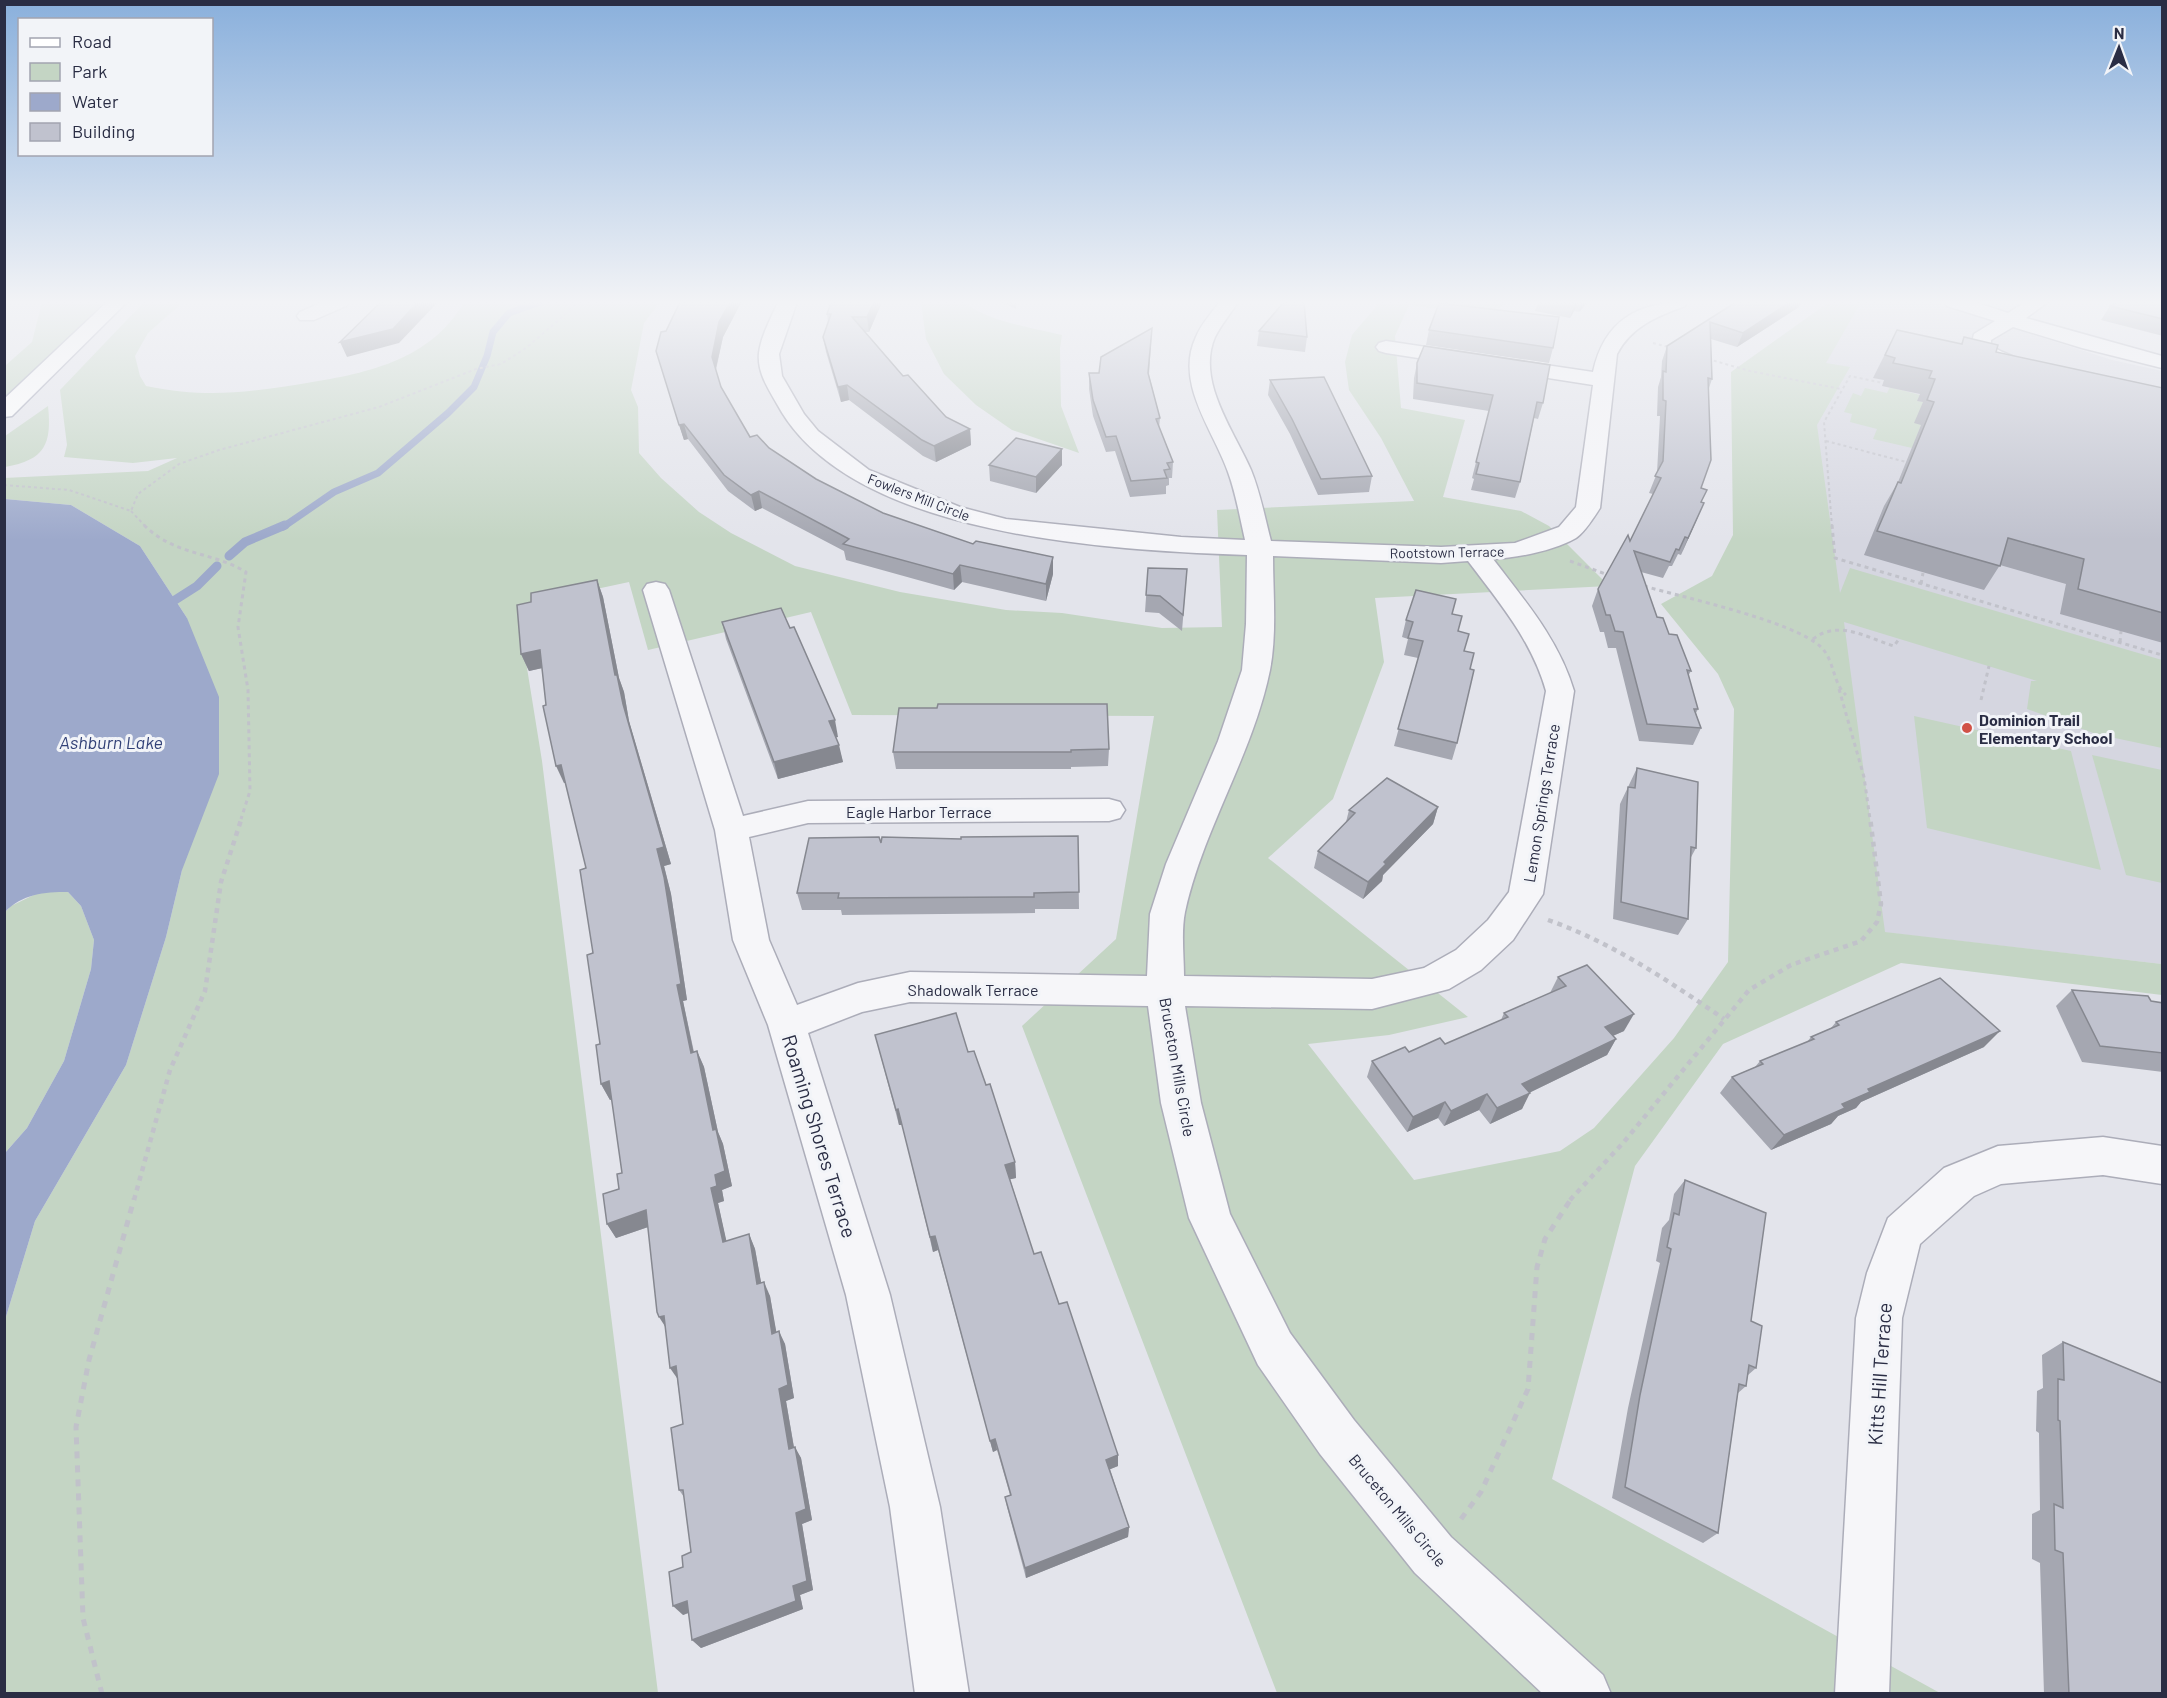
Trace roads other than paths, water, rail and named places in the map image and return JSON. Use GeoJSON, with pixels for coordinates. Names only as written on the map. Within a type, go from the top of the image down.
{"type":"FeatureCollection","features":[{"type":"Feature","properties":{"kind":"main road"},"geometry":{"type":"LineString","coordinates":[[4,411],[35,381]]}},
{"type":"Feature","properties":{"kind":"street","name":"Fowlers Mill Circle"},"geometry":{"type":"LineString","coordinates":[[774,381],[781,396],[810,436],[861,475],[951,512],[1005,526],[1181,545],[1260,549]]}},
{"type":"Feature","properties":{"kind":"street","name":"Bruceton Mills Circle"},"geometry":{"type":"LineString","coordinates":[[1201,381],[1209,408],[1240,472],[1260,549],[1260,624],[1256,670],[1233,741],[1183,864],[1167,914],[1165,993],[1181,1103],[1210,1218],[1274,1349],[1337,1437],[1433,1555],[1584,1694]]}},
{"type":"Feature","properties":{"kind":"street","name":"Rootstown Terrace"},"geometry":{"type":"LineString","coordinates":[[1260,549],[1477,555],[1518,550],[1568,532],[1588,508],[1603,381]]}},
{"type":"Feature","properties":{"kind":"street","name":"Lemon Springs Terrace"},"geometry":{"type":"LineString","coordinates":[[1165,993],[1372,994],[1443,976],[1482,951],[1517,910],[1526,894],[1560,691],[1556,673],[1546,652],[1477,555]]}},
{"type":"Feature","properties":{"kind":"street","name":"Roaming Shores Terrace"},"geometry":{"type":"LineString","coordinates":[[656,590],[731,830],[751,940],[787,1025],[868,1295],[915,1507],[942,1694]]}},
{"type":"Feature","properties":{"kind":"street","name":"Eagle Harbor Terrace"},"geometry":{"type":"LineString","coordinates":[[731,830],[808,812],[1109,810]]}},
{"type":"Feature","properties":{"kind":"street","name":"Shadowalk Terrace"},"geometry":{"type":"LineString","coordinates":[[787,1025],[858,998],[910,987],[1165,993]]}},
{"type":"Feature","properties":{"kind":"street","name":"Kitts Hill Terrace"},"geometry":{"type":"LineString","coordinates":[[1862,1694],[1879,1318],[1889,1273],[1904,1232],[1959,1182],[1998,1165],[2103,1156],[2163,1165]]}},
{"type":"Feature","properties":{"kind":"water","name":"Ashburn Lake"},"geometry":{"type":"Polygon","coordinates":[[[5,499],[71,505],[140,546],[187,618],[219,697],[219,774],[182,870],[166,937],[126,1065],[35,1221],[5,1320],[5,1153],[27,1128],[64,1061],[91,969],[94,940],[81,906],[68,892],[34,895],[19,901],[5,912],[5,499]]]}},
{"type":"Feature","properties":{"kind":"waterway"},"geometry":{"type":"LineString","coordinates":[[283,527],[334,492],[378,473],[448,413],[474,387],[476,381]]}},
{"type":"Feature","properties":{"kind":"waterway"},"geometry":{"type":"LineString","coordinates":[[229,556],[245,542],[285,525]]}},
{"type":"Feature","properties":{"kind":"waterway"},"geometry":{"type":"LineString","coordinates":[[175,600],[197,586],[217,566]]}},
{"type":"Feature","properties":{"kind":"place","name":"Dominion Trail Elementary School"},"geometry":{"type":"Point","coordinates":[1967,728]}}]}
